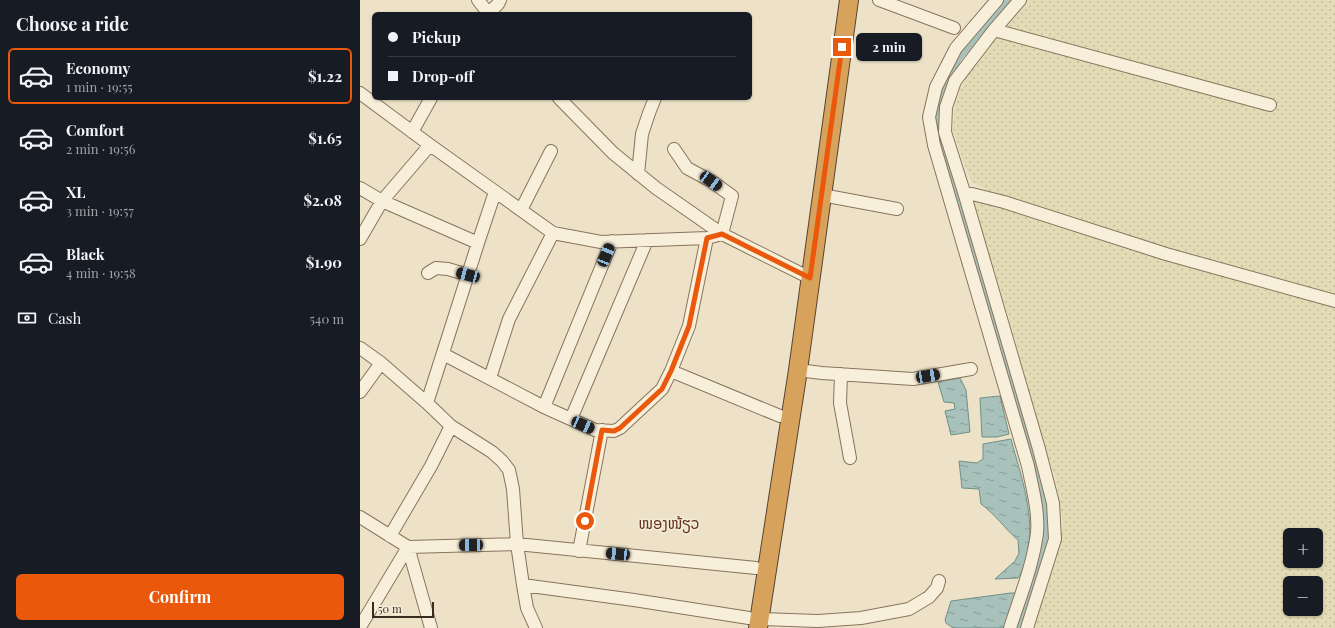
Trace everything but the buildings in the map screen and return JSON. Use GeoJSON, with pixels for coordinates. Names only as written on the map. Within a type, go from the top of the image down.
{"type":"FeatureCollection","features":[{"type":"Feature","properties":{"kind":"highway"},"geometry":{"type":"LineString","coordinates":[[754,623],[798,370],[805,275],[838,0]]}},
{"type":"Feature","properties":{"kind":"highway"},"geometry":{"type":"LineString","coordinates":[[754,623],[756,568],[780,416],[805,275],[822,195],[849,0]]}},
{"type":"Feature","properties":{"kind":"street"},"geometry":{"type":"LineString","coordinates":[[478,0],[487,12]]}},
{"type":"Feature","properties":{"kind":"street"},"geometry":{"type":"LineString","coordinates":[[490,12],[500,0]]}},
{"type":"Feature","properties":{"kind":"street"},"geometry":{"type":"LineString","coordinates":[[879,0],[954,28]]}},
{"type":"Feature","properties":{"kind":"street"},"geometry":{"type":"LineString","coordinates":[[997,0],[956,48],[936,87],[929,117],[934,145],[1028,466],[1036,507],[1037,532],[1032,558],[1010,628]]}},
{"type":"Feature","properties":{"kind":"street"},"geometry":{"type":"LineString","coordinates":[[1020,0],[994,30],[954,81],[946,107],[945,132],[1039,449],[1053,503],[1055,539],[1027,628]]}},
{"type":"Feature","properties":{"kind":"street"},"geometry":{"type":"LineString","coordinates":[[994,30],[1270,105]]}},
{"type":"Feature","properties":{"kind":"street"},"geometry":{"type":"LineString","coordinates":[[360,93],[553,233],[601,242],[707,238],[722,234]]}},
{"type":"Feature","properties":{"kind":"street"},"geometry":{"type":"LineString","coordinates":[[412,132],[429,100]]}},
{"type":"Feature","properties":{"kind":"street"},"geometry":{"type":"LineString","coordinates":[[560,100],[613,153],[656,188],[722,234],[805,275]]}},
{"type":"Feature","properties":{"kind":"street"},"geometry":{"type":"LineString","coordinates":[[638,174],[642,134],[648,113],[654,100]]}},
{"type":"Feature","properties":{"kind":"street"},"geometry":{"type":"LineString","coordinates":[[360,239],[382,201],[430,145]]}},
{"type":"Feature","properties":{"kind":"street"},"geometry":{"type":"LineString","coordinates":[[674,149],[687,168],[711,181],[732,196],[722,234]]}},
{"type":"Feature","properties":{"kind":"street"},"geometry":{"type":"LineString","coordinates":[[520,210],[551,151]]}},
{"type":"Feature","properties":{"kind":"street"},"geometry":{"type":"LineString","coordinates":[[360,188],[382,201],[478,244]]}},
{"type":"Feature","properties":{"kind":"street"},"geometry":{"type":"LineString","coordinates":[[427,403],[495,192]]}},
{"type":"Feature","properties":{"kind":"street"},"geometry":{"type":"LineString","coordinates":[[964,192],[1004,202],[1166,254],[1335,300]]}},
{"type":"Feature","properties":{"kind":"street"},"geometry":{"type":"LineString","coordinates":[[822,195],[897,209]]}},
{"type":"Feature","properties":{"kind":"street"},"geometry":{"type":"LineString","coordinates":[[490,378],[510,319],[553,233]]}},
{"type":"Feature","properties":{"kind":"street"},"geometry":{"type":"LineString","coordinates":[[443,354],[544,407],[595,430],[614,431],[620,428],[662,389],[671,371],[689,326],[707,238]]}},
{"type":"Feature","properties":{"kind":"street"},"geometry":{"type":"LineString","coordinates":[[571,419],[648,240]]}},
{"type":"Feature","properties":{"kind":"street"},"geometry":{"type":"LineString","coordinates":[[544,407],[612,241]]}},
{"type":"Feature","properties":{"kind":"street"},"geometry":{"type":"LineString","coordinates":[[428,274],[436,268],[448,269],[468,275]]}},
{"type":"Feature","properties":{"kind":"street"},"geometry":{"type":"LineString","coordinates":[[360,348],[381,363],[451,426],[492,452],[502,461],[508,470],[513,489],[518,544],[527,608],[536,628]]}},
{"type":"Feature","properties":{"kind":"street"},"geometry":{"type":"LineString","coordinates":[[360,392],[381,363]]}},
{"type":"Feature","properties":{"kind":"street"},"geometry":{"type":"LineString","coordinates":[[798,370],[913,379],[971,369]]}},
{"type":"Feature","properties":{"kind":"street"},"geometry":{"type":"LineString","coordinates":[[671,371],[780,416]]}},
{"type":"Feature","properties":{"kind":"street"},"geometry":{"type":"LineString","coordinates":[[841,374],[840,403],[850,458]]}},
{"type":"Feature","properties":{"kind":"street"},"geometry":{"type":"LineString","coordinates":[[390,536],[431,466],[451,426]]}},
{"type":"Feature","properties":{"kind":"street"},"geometry":{"type":"LineString","coordinates":[[579,551],[602,430]]}},
{"type":"Feature","properties":{"kind":"street"},"geometry":{"type":"LineString","coordinates":[[360,517],[408,547],[518,544],[756,568]]}},
{"type":"Feature","properties":{"kind":"street"},"geometry":{"type":"LineString","coordinates":[[360,627],[408,547]]}},
{"type":"Feature","properties":{"kind":"street"},"geometry":{"type":"LineString","coordinates":[[408,547],[431,628]]}},
{"type":"Feature","properties":{"kind":"street"},"geometry":{"type":"LineString","coordinates":[[523,585],[634,600],[754,623],[818,624],[909,609],[929,597],[937,588],[939,581]]}},
{"type":"Feature","properties":{"kind":"shaded area"},"geometry":{"type":"Polygon","coordinates":[[[1027,0],[1335,0],[1335,628],[1032,628],[1058,549],[1063,524],[1056,479],[1041,434],[1009,318],[973,202],[975,197],[984,198],[984,188],[972,182],[962,159],[953,129],[955,104],[972,62],[1027,0]]]}},
{"type":"Feature","properties":{"kind":"water"},"geometry":{"type":"Polygon","coordinates":[[[960,378],[966,390],[970,432],[951,435],[945,411],[955,409],[954,403],[944,402],[938,382],[960,378]]]}},
{"type":"Feature","properties":{"kind":"water"},"geometry":{"type":"Polygon","coordinates":[[[1000,396],[1009,434],[997,437],[982,437],[980,398],[1000,396]]]}},
{"type":"Feature","properties":{"kind":"water"},"geometry":{"type":"Polygon","coordinates":[[[1011,439],[1023,482],[1029,511],[1029,540],[1025,564],[1018,578],[995,579],[1015,561],[1019,553],[1018,540],[991,512],[981,504],[979,489],[962,488],[959,461],[977,463],[983,459],[983,444],[1011,439]]]}},
{"type":"Feature","properties":{"kind":"water"},"geometry":{"type":"Polygon","coordinates":[[[1016,593],[1004,628],[953,628],[946,623],[945,620],[951,601],[1016,593]]]}},
{"type":"Feature","properties":{"kind":"waterway"},"geometry":{"type":"LineString","coordinates":[[1006,0],[958,57],[944,86],[937,116],[942,151],[1015,389],[1041,489],[1046,523],[1040,559],[1017,628]]}},
{"type":"Feature","properties":{"kind":"district","name":"ໜອງໜ້ຽວ"},"geometry":{"type":"Point","coordinates":[669,523]}},
{"type":"Feature","properties":{"kind":"route"},"geometry":{"type":"LineString","coordinates":[[585,521],[602,430],[614,431],[620,428],[662,389],[689,326],[707,238],[722,234],[810,278],[842,47]]}}]}
